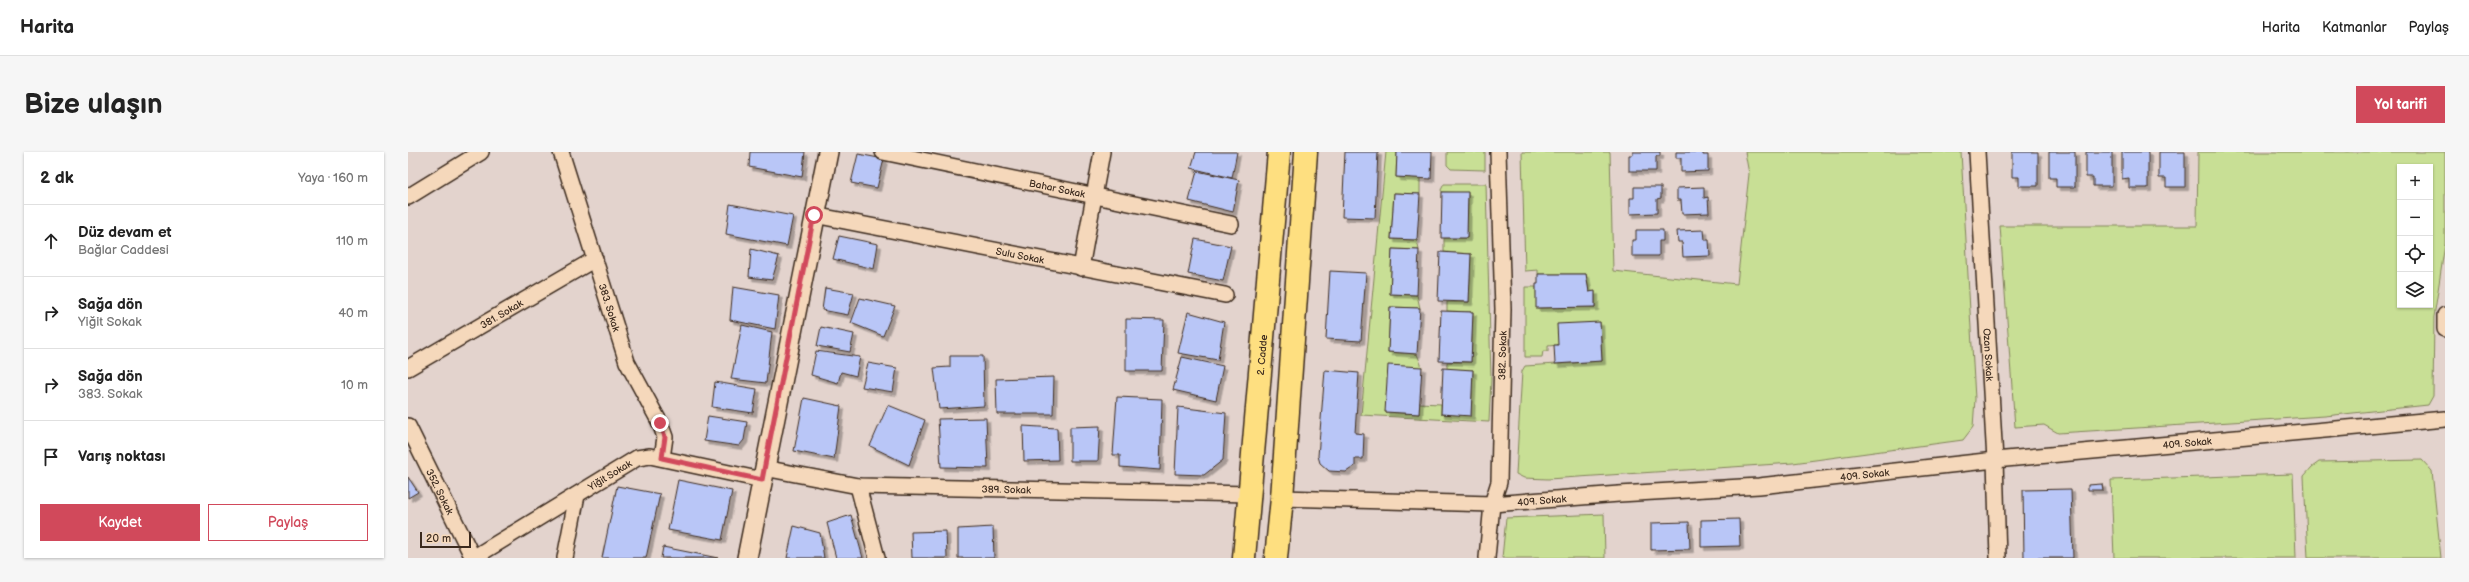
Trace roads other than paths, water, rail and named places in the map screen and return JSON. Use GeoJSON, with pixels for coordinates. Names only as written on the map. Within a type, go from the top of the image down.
{"type":"FeatureCollection","features":[{"type":"Feature","properties":{"kind":"main road","name":"2. Cadde"},"geometry":{"type":"LineString","coordinates":[[1244,558],[1279,152]]}},
{"type":"Feature","properties":{"kind":"main road"},"geometry":{"type":"LineString","coordinates":[[1276,558],[1282,498],[1306,152]]}},
{"type":"Feature","properties":{"kind":"street"},"geometry":{"type":"LineString","coordinates":[[408,197],[481,152]]}},
{"type":"Feature","properties":{"kind":"street","name":"383. Sokak"},"geometry":{"type":"LineString","coordinates":[[560,152],[627,362],[660,423],[665,437],[662,458]]}},
{"type":"Feature","properties":{"kind":"street"},"geometry":{"type":"LineString","coordinates":[[747,558],[814,215],[828,152]]}},
{"type":"Feature","properties":{"kind":"street","name":"Bahar Sokak"},"geometry":{"type":"LineString","coordinates":[[883,152],[1231,224]]}},
{"type":"Feature","properties":{"kind":"street"},"geometry":{"type":"LineString","coordinates":[[1081,268],[1102,152]]}},
{"type":"Feature","properties":{"kind":"street","name":"382. Sokak"},"geometry":{"type":"LineString","coordinates":[[1487,558],[1492,504],[1499,482],[1503,309],[1498,152]]}},
{"type":"Feature","properties":{"kind":"street","name":"Ozan Sokak"},"geometry":{"type":"LineString","coordinates":[[1977,152],[1998,558]]}},
{"type":"Feature","properties":{"kind":"street","name":"Sulu Sokak"},"geometry":{"type":"LineString","coordinates":[[814,215],[1225,295]]}},
{"type":"Feature","properties":{"kind":"street","name":"381. Sokak"},"geometry":{"type":"LineString","coordinates":[[408,368],[595,259]]}},
{"type":"Feature","properties":{"kind":"street"},"geometry":{"type":"LineString","coordinates":[[2445,315],[2445,329]]}},
{"type":"Feature","properties":{"kind":"street","name":"409. Sokak"},"geometry":{"type":"LineString","coordinates":[[1282,498],[1492,504],[1619,494],[1759,486],[1994,460],[2445,419]]}},
{"type":"Feature","properties":{"kind":"street","name":"352. Sokak"},"geometry":{"type":"LineString","coordinates":[[408,426],[473,558]]}},
{"type":"Feature","properties":{"kind":"street","name":"Yiğit Sokak"},"geometry":{"type":"LineString","coordinates":[[473,558],[637,458],[650,456],[763,474]]}},
{"type":"Feature","properties":{"kind":"street","name":"389. Sokak"},"geometry":{"type":"LineString","coordinates":[[763,474],[858,486],[1250,494]]}},
{"type":"Feature","properties":{"kind":"street"},"geometry":{"type":"LineString","coordinates":[[858,486],[877,558]]}},
{"type":"Feature","properties":{"kind":"street"},"geometry":{"type":"LineString","coordinates":[[565,558],[577,495]]}}]}
